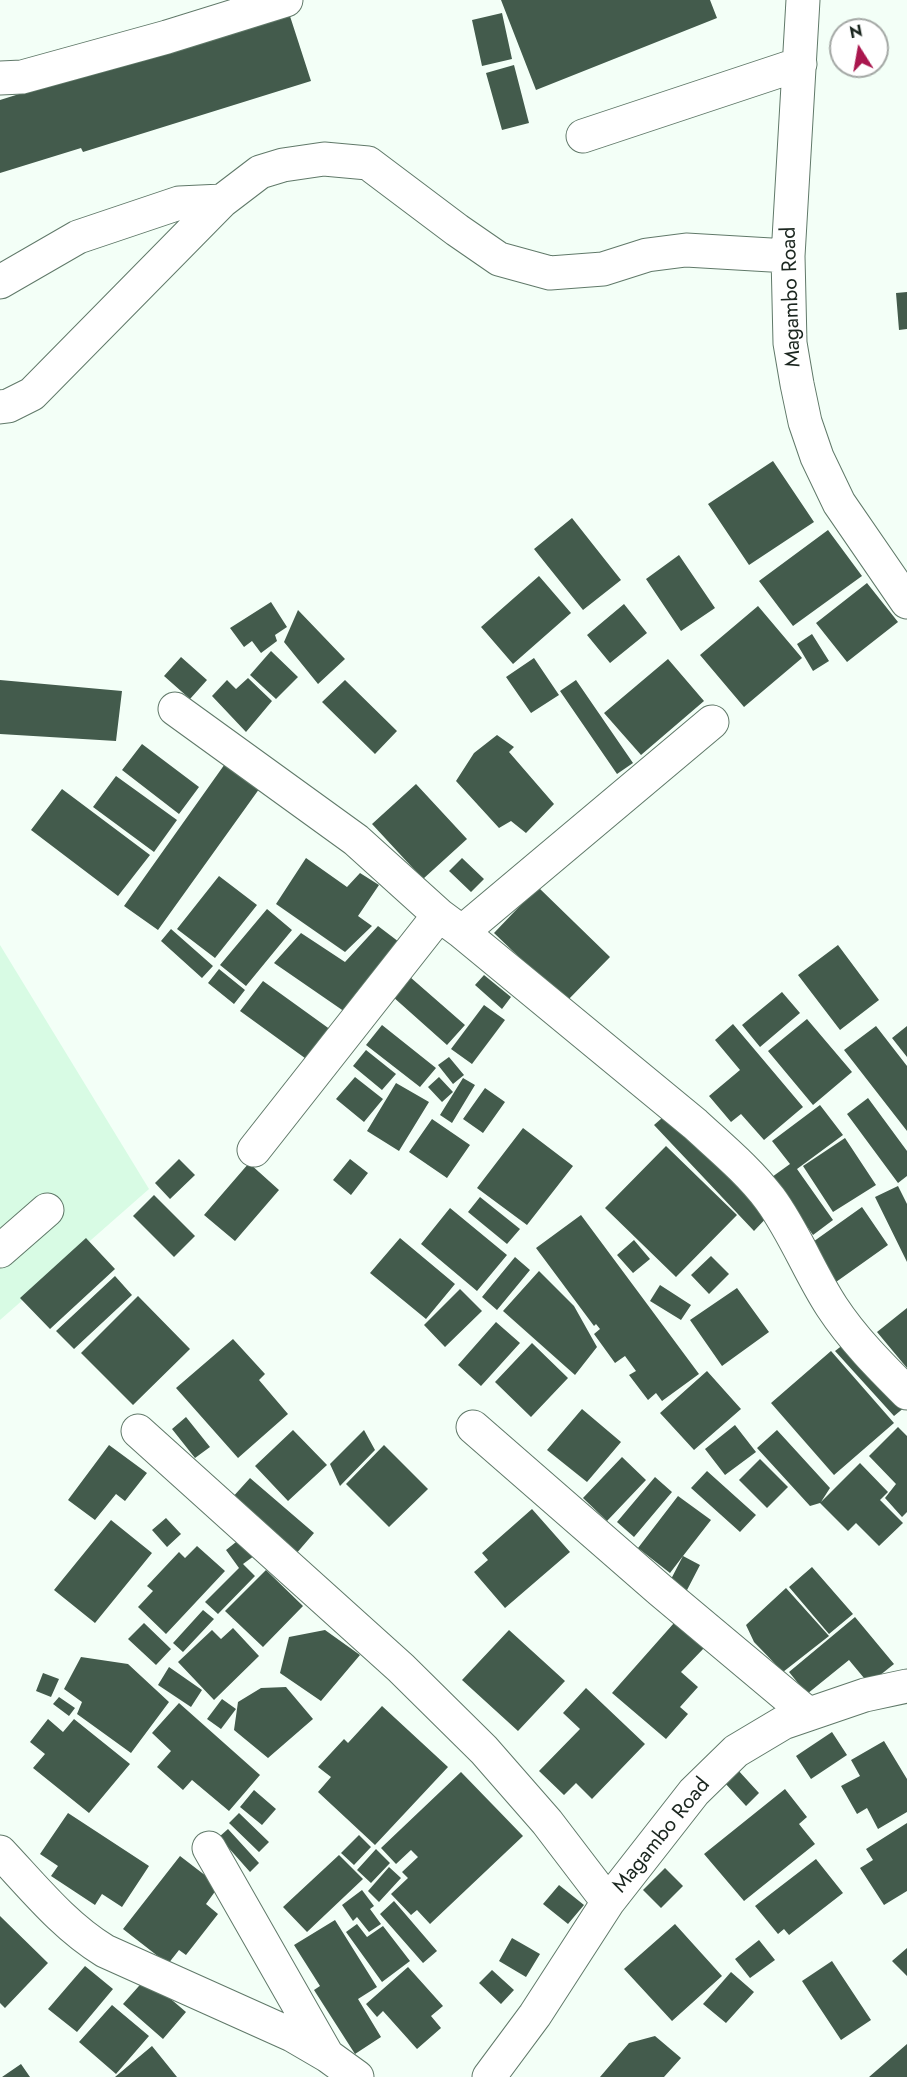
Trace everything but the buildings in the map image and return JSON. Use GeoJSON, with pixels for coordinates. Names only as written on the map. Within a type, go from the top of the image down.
{"type":"FeatureCollection","features":[{"type":"Feature","properties":{"kind":"street"},"geometry":{"type":"LineString","coordinates":[[0,78],[33,74],[167,37],[286,0]]}},
{"type":"Feature","properties":{"kind":"street","name":"Magambo Road"},"geometry":{"type":"LineString","coordinates":[[803,0],[790,198],[788,256],[790,343],[805,422],[817,457],[838,503],[907,602]]}},
{"type":"Feature","properties":{"kind":"street"},"geometry":{"type":"LineString","coordinates":[[583,136],[800,63]]}},
{"type":"Feature","properties":{"kind":"street"},"geometry":{"type":"LineString","coordinates":[[0,407],[8,406],[32,394],[222,201],[260,172],[283,165],[324,159],[368,164],[500,259],[550,273],[603,269],[647,255],[686,250],[788,256]]}},
{"type":"Feature","properties":{"kind":"street"},"geometry":{"type":"LineString","coordinates":[[0,282],[78,237],[179,203],[222,201]]}},
{"type":"Feature","properties":{"kind":"street"},"geometry":{"type":"LineString","coordinates":[[175,709],[356,840],[451,923],[695,1124],[768,1197],[784,1219],[830,1304],[845,1326],[907,1393]]}},
{"type":"Feature","properties":{"kind":"street"},"geometry":{"type":"LineString","coordinates":[[254,1150],[451,923],[712,722]]}},
{"type":"Feature","properties":{"kind":"street"},"geometry":{"type":"LineString","coordinates":[[0,1251],[48,1210]]}},
{"type":"Feature","properties":{"kind":"street"},"geometry":{"type":"LineString","coordinates":[[473,1427],[660,1590],[808,1714]]}},
{"type":"Feature","properties":{"kind":"street"},"geometry":{"type":"LineString","coordinates":[[138,1431],[401,1668],[484,1750],[547,1822],[608,1902]]}},
{"type":"Feature","properties":{"kind":"street","name":"Magambo Road"},"geometry":{"type":"LineString","coordinates":[[489,2077],[535,2015],[608,1902],[694,1792],[736,1752],[783,1723],[865,1695],[907,1686]]}},
{"type":"Feature","properties":{"kind":"street"},"geometry":{"type":"LineString","coordinates":[[209,1848],[328,2056]]}},
{"type":"Feature","properties":{"kind":"street"},"geometry":{"type":"LineString","coordinates":[[0,1852],[71,1927],[88,1941],[105,1951],[292,2035],[328,2056],[357,2077]]}},
{"type":"Feature","properties":{"kind":"shaded area"},"geometry":{"type":"Polygon","coordinates":[[[0,945],[149,1189],[0,1320],[0,945]]]}}]}
